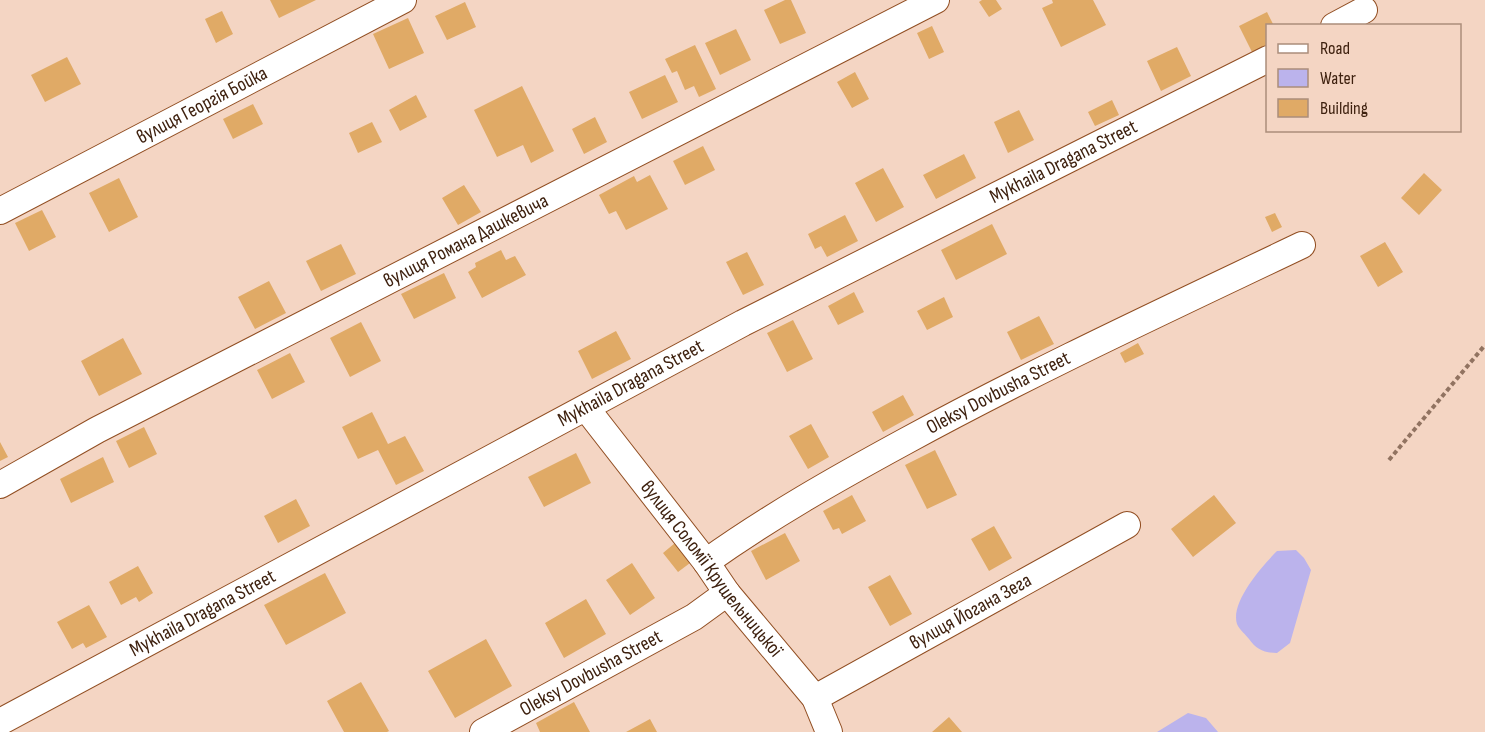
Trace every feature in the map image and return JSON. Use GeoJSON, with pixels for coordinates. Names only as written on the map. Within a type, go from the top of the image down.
{"type":"FeatureCollection","features":[{"type":"Feature","properties":{"kind":"street","name":"вулиця Георгія Бойка"},"geometry":{"type":"LineString","coordinates":[[0,211],[403,0]]}},
{"type":"Feature","properties":{"kind":"street","name":"вулиця Романа Дашкевича"},"geometry":{"type":"LineString","coordinates":[[0,484],[96,430],[936,0]]}},
{"type":"Feature","properties":{"kind":"street"},"geometry":{"type":"LineString","coordinates":[[1338,24],[1364,10]]}},
{"type":"Feature","properties":{"kind":"street","name":"Mykhaila Dragana Street"},"geometry":{"type":"LineString","coordinates":[[0,722],[743,323],[1266,60]]}},
{"type":"Feature","properties":{"kind":"street","name":"Oleksy Dovbusha Street"},"geometry":{"type":"LineString","coordinates":[[706,562],[746,533],[855,469],[997,391],[1302,245]]}},
{"type":"Feature","properties":{"kind":"street","name":"вулиця Соломії Крушельницької"},"geometry":{"type":"LineString","coordinates":[[586,408],[706,562],[727,593],[815,698],[829,732]]}},
{"type":"Feature","properties":{"kind":"street","name":"вулиця Йогана Зега"},"geometry":{"type":"LineString","coordinates":[[815,698],[1127,525]]}},
{"type":"Feature","properties":{"kind":"street","name":"Oleksy Dovbusha Street"},"geometry":{"type":"LineString","coordinates":[[483,732],[694,617],[727,593]]}},
{"type":"Feature","properties":{"kind":"path"},"geometry":{"type":"LineString","coordinates":[[1389,460],[1485,345]]}},
{"type":"Feature","properties":{"kind":"water"},"geometry":{"type":"Polygon","coordinates":[[[1296,550],[1311,570],[1290,643],[1277,653],[1261,650],[1238,626],[1236,615],[1238,605],[1249,584],[1277,551],[1296,550]]]}},
{"type":"Feature","properties":{"kind":"water"},"geometry":{"type":"Polygon","coordinates":[[[1188,713],[1206,718],[1218,732],[1157,732],[1188,713]]]}},
{"type":"Feature","properties":{"kind":"building"},"geometry":{"type":"Polygon","coordinates":[[[270,0],[316,0],[279,18],[270,0]]]}},
{"type":"Feature","properties":{"kind":"building"},"geometry":{"type":"Polygon","coordinates":[[[785,0],[791,0],[806,33],[780,44],[764,10],[785,0]]]}},
{"type":"Feature","properties":{"kind":"building"},"geometry":{"type":"Polygon","coordinates":[[[996,0],[1002,9],[989,17],[979,2],[996,0]]]}},
{"type":"Feature","properties":{"kind":"building"},"geometry":{"type":"Polygon","coordinates":[[[1052,0],[1093,0],[1106,25],[1061,47],[1042,8],[1053,3],[1052,0]]]}},
{"type":"Feature","properties":{"kind":"building"},"geometry":{"type":"Polygon","coordinates":[[[465,2],[476,27],[447,40],[435,16],[465,2]]]}},
{"type":"Feature","properties":{"kind":"building"},"geometry":{"type":"Polygon","coordinates":[[[222,11],[233,34],[216,43],[205,19],[222,11]]]}},
{"type":"Feature","properties":{"kind":"building"},"geometry":{"type":"Polygon","coordinates":[[[1267,12],[1273,24],[1266,24],[1266,45],[1252,52],[1239,26],[1267,12]]]}},
{"type":"Feature","properties":{"kind":"building"},"geometry":{"type":"Polygon","coordinates":[[[408,18],[424,53],[389,69],[373,34],[408,18]]]}},
{"type":"Feature","properties":{"kind":"building"},"geometry":{"type":"Polygon","coordinates":[[[932,26],[944,52],[929,59],[917,33],[932,26]]]}},
{"type":"Feature","properties":{"kind":"building"},"geometry":{"type":"Polygon","coordinates":[[[736,29],[751,60],[720,75],[705,43],[736,29]]]}},
{"type":"Feature","properties":{"kind":"building"},"geometry":{"type":"Polygon","coordinates":[[[695,45],[716,89],[699,97],[694,86],[685,90],[677,71],[672,73],[665,59],[695,45]]]}},
{"type":"Feature","properties":{"kind":"building"},"geometry":{"type":"Polygon","coordinates":[[[1177,47],[1191,76],[1161,91],[1147,61],[1177,47]]]}},
{"type":"Feature","properties":{"kind":"building"},"geometry":{"type":"Polygon","coordinates":[[[67,57],[81,84],[45,102],[31,75],[67,57]]]}},
{"type":"Feature","properties":{"kind":"building"},"geometry":{"type":"Polygon","coordinates":[[[855,72],[869,99],[852,108],[837,82],[855,72]]]}},
{"type":"Feature","properties":{"kind":"building"},"geometry":{"type":"Polygon","coordinates":[[[665,75],[678,102],[642,119],[629,92],[665,75]]]}},
{"type":"Feature","properties":{"kind":"building"},"geometry":{"type":"Polygon","coordinates":[[[522,86],[554,151],[531,163],[523,145],[497,157],[474,110],[522,86]]]}},
{"type":"Feature","properties":{"kind":"building"},"geometry":{"type":"Polygon","coordinates":[[[416,95],[427,117],[400,131],[389,110],[416,95]]]}},
{"type":"Feature","properties":{"kind":"building"},"geometry":{"type":"Polygon","coordinates":[[[1112,100],[1119,115],[1095,126],[1088,112],[1112,100]]]}},
{"type":"Feature","properties":{"kind":"building"},"geometry":{"type":"Polygon","coordinates":[[[253,104],[263,124],[233,139],[223,119],[253,104]]]}},
{"type":"Feature","properties":{"kind":"building"},"geometry":{"type":"Polygon","coordinates":[[[1019,110],[1034,140],[1008,153],[994,122],[1019,110]]]}},
{"type":"Feature","properties":{"kind":"building"},"geometry":{"type":"Polygon","coordinates":[[[595,117],[607,142],[584,154],[572,129],[595,117]]]}},
{"type":"Feature","properties":{"kind":"building"},"geometry":{"type":"Polygon","coordinates":[[[372,122],[382,142],[358,153],[349,133],[372,122]]]}},
{"type":"Feature","properties":{"kind":"building"},"geometry":{"type":"Polygon","coordinates":[[[703,146],[715,170],[685,185],[673,161],[703,146]]]}},
{"type":"Feature","properties":{"kind":"building"},"geometry":{"type":"Polygon","coordinates":[[[964,154],[976,178],[936,199],[923,175],[964,154]]]}},
{"type":"Feature","properties":{"kind":"building"},"geometry":{"type":"Polygon","coordinates":[[[883,168],[904,207],[876,222],[855,183],[883,168]]]}},
{"type":"Feature","properties":{"kind":"building"},"geometry":{"type":"Polygon","coordinates":[[[1424,173],[1442,190],[1419,215],[1401,198],[1424,173]]]}},
{"type":"Feature","properties":{"kind":"building"},"geometry":{"type":"Polygon","coordinates":[[[650,175],[668,209],[626,230],[616,211],[609,214],[599,195],[634,176],[637,182],[650,175]]]}},
{"type":"Feature","properties":{"kind":"building"},"geometry":{"type":"Polygon","coordinates":[[[119,178],[138,217],[109,232],[89,193],[119,178]]]}},
{"type":"Feature","properties":{"kind":"building"},"geometry":{"type":"Polygon","coordinates":[[[464,185],[481,212],[458,225],[442,198],[464,185]]]}},
{"type":"Feature","properties":{"kind":"building"},"geometry":{"type":"Polygon","coordinates":[[[42,210],[56,237],[29,251],[15,223],[42,210]]]}},
{"type":"Feature","properties":{"kind":"building"},"geometry":{"type":"Polygon","coordinates":[[[1275,213],[1282,227],[1272,232],[1265,217],[1275,213]]]}},
{"type":"Feature","properties":{"kind":"building"},"geometry":{"type":"Polygon","coordinates":[[[845,215],[858,241],[827,257],[821,246],[815,249],[808,234],[845,215]]]}},
{"type":"Feature","properties":{"kind":"building"},"geometry":{"type":"Polygon","coordinates":[[[992,224],[1007,254],[956,280],[941,250],[992,224]]]}},
{"type":"Feature","properties":{"kind":"building"},"geometry":{"type":"Polygon","coordinates":[[[1385,242],[1403,272],[1378,287],[1360,256],[1385,242]]]}},
{"type":"Feature","properties":{"kind":"building"},"geometry":{"type":"Polygon","coordinates":[[[341,244],[356,274],[321,291],[306,261],[341,244]]]}},
{"type":"Feature","properties":{"kind":"building"},"geometry":{"type":"Polygon","coordinates":[[[501,250],[506,260],[515,256],[526,275],[482,298],[468,272],[476,267],[475,263],[501,250]]]}},
{"type":"Feature","properties":{"kind":"building"},"geometry":{"type":"Polygon","coordinates":[[[747,252],[764,285],[743,295],[726,262],[747,252]]]}},
{"type":"Feature","properties":{"kind":"building"},"geometry":{"type":"Polygon","coordinates":[[[444,273],[456,298],[414,319],[401,294],[444,273]]]}},
{"type":"Feature","properties":{"kind":"building"},"geometry":{"type":"Polygon","coordinates":[[[269,281],[286,313],[255,329],[238,297],[269,281]]]}},
{"type":"Feature","properties":{"kind":"building"},"geometry":{"type":"Polygon","coordinates":[[[854,292],[864,312],[838,325],[828,306],[854,292]]]}},
{"type":"Feature","properties":{"kind":"building"},"geometry":{"type":"Polygon","coordinates":[[[944,297],[953,317],[927,330],[917,311],[944,297]]]}},
{"type":"Feature","properties":{"kind":"building"},"geometry":{"type":"Polygon","coordinates":[[[1039,316],[1054,344],[1021,360],[1007,332],[1039,316]]]}},
{"type":"Feature","properties":{"kind":"building"},"geometry":{"type":"Polygon","coordinates":[[[793,320],[813,359],[787,372],[767,333],[793,320]]]}},
{"type":"Feature","properties":{"kind":"building"},"geometry":{"type":"Polygon","coordinates":[[[361,322],[381,361],[350,377],[330,338],[361,322]]]}},
{"type":"Feature","properties":{"kind":"building"},"geometry":{"type":"Polygon","coordinates":[[[616,331],[631,359],[592,379],[578,351],[616,331]]]}},
{"type":"Feature","properties":{"kind":"building"},"geometry":{"type":"Polygon","coordinates":[[[123,338],[142,374],[99,396],[81,361],[123,338]]]}},
{"type":"Feature","properties":{"kind":"building"},"geometry":{"type":"Polygon","coordinates":[[[1138,343],[1144,354],[1125,363],[1120,353],[1138,343]]]}},
{"type":"Feature","properties":{"kind":"building"},"geometry":{"type":"Polygon","coordinates":[[[290,353],[305,382],[272,399],[257,370],[290,353]]]}},
{"type":"Feature","properties":{"kind":"building"},"geometry":{"type":"Polygon","coordinates":[[[903,395],[914,415],[883,432],[872,412],[903,395]]]}},
{"type":"Feature","properties":{"kind":"building"},"geometry":{"type":"Polygon","coordinates":[[[372,412],[388,444],[405,436],[424,471],[396,485],[378,450],[358,459],[342,427],[372,412]]]}},
{"type":"Feature","properties":{"kind":"building"},"geometry":{"type":"Polygon","coordinates":[[[811,424],[829,457],[808,469],[789,436],[811,424]]]}},
{"type":"Feature","properties":{"kind":"building"},"geometry":{"type":"Polygon","coordinates":[[[144,427],[157,454],[129,468],[116,441],[144,427]]]}},
{"type":"Feature","properties":{"kind":"building"},"geometry":{"type":"Polygon","coordinates":[[[0,442],[8,457],[0,461],[0,442]]]}},
{"type":"Feature","properties":{"kind":"building"},"geometry":{"type":"Polygon","coordinates":[[[935,450],[957,495],[927,509],[905,465],[935,450]]]}},
{"type":"Feature","properties":{"kind":"building"},"geometry":{"type":"Polygon","coordinates":[[[576,453],[591,483],[544,507],[528,477],[576,453]]]}},
{"type":"Feature","properties":{"kind":"building"},"geometry":{"type":"Polygon","coordinates":[[[103,457],[114,482],[71,503],[60,479],[103,457]]]}},
{"type":"Feature","properties":{"kind":"building"},"geometry":{"type":"Polygon","coordinates":[[[852,495],[866,521],[842,534],[839,528],[833,530],[823,511],[852,495]]]}},
{"type":"Feature","properties":{"kind":"building"},"geometry":{"type":"Polygon","coordinates":[[[1214,495],[1236,523],[1193,557],[1171,529],[1214,495]]]}},
{"type":"Feature","properties":{"kind":"building"},"geometry":{"type":"Polygon","coordinates":[[[296,499],[310,526],[278,543],[264,516],[296,499]]]}},
{"type":"Feature","properties":{"kind":"building"},"geometry":{"type":"Polygon","coordinates":[[[994,526],[1012,558],[989,571],[971,539],[994,526]]]}},
{"type":"Feature","properties":{"kind":"building"},"geometry":{"type":"Polygon","coordinates":[[[785,533],[800,561],[766,580],[751,551],[785,533]]]}},
{"type":"Feature","properties":{"kind":"building"},"geometry":{"type":"Polygon","coordinates":[[[675,543],[690,563],[678,572],[663,553],[675,543]]]}},
{"type":"Feature","properties":{"kind":"building"},"geometry":{"type":"Polygon","coordinates":[[[632,563],[655,598],[630,615],[606,580],[632,563]]]}},
{"type":"Feature","properties":{"kind":"building"},"geometry":{"type":"Polygon","coordinates":[[[138,566],[153,593],[139,602],[136,597],[121,605],[109,582],[138,566]]]}},
{"type":"Feature","properties":{"kind":"building"},"geometry":{"type":"Polygon","coordinates":[[[325,573],[346,613],[286,645],[264,605],[325,573]]]}},
{"type":"Feature","properties":{"kind":"building"},"geometry":{"type":"Polygon","coordinates":[[[890,575],[912,614],[890,626],[868,587],[890,575]]]}},
{"type":"Feature","properties":{"kind":"building"},"geometry":{"type":"Polygon","coordinates":[[[586,599],[606,634],[564,658],[545,623],[586,599]]]}},
{"type":"Feature","properties":{"kind":"building"},"geometry":{"type":"Polygon","coordinates":[[[89,605],[107,637],[86,648],[83,643],[72,649],[57,622],[89,605]]]}},
{"type":"Feature","properties":{"kind":"building"},"geometry":{"type":"Polygon","coordinates":[[[486,639],[512,686],[455,718],[428,671],[486,639]]]}},
{"type":"Feature","properties":{"kind":"building"},"geometry":{"type":"Polygon","coordinates":[[[361,682],[389,731],[344,732],[327,701],[361,682]]]}},
{"type":"Feature","properties":{"kind":"building"},"geometry":{"type":"Polygon","coordinates":[[[574,702],[590,732],[540,732],[536,723],[574,702]]]}},
{"type":"Feature","properties":{"kind":"building"},"geometry":{"type":"Polygon","coordinates":[[[949,717],[962,732],[932,732],[949,717]]]}},
{"type":"Feature","properties":{"kind":"building"},"geometry":{"type":"Polygon","coordinates":[[[650,719],[657,732],[626,732],[650,719]]]}}]}
